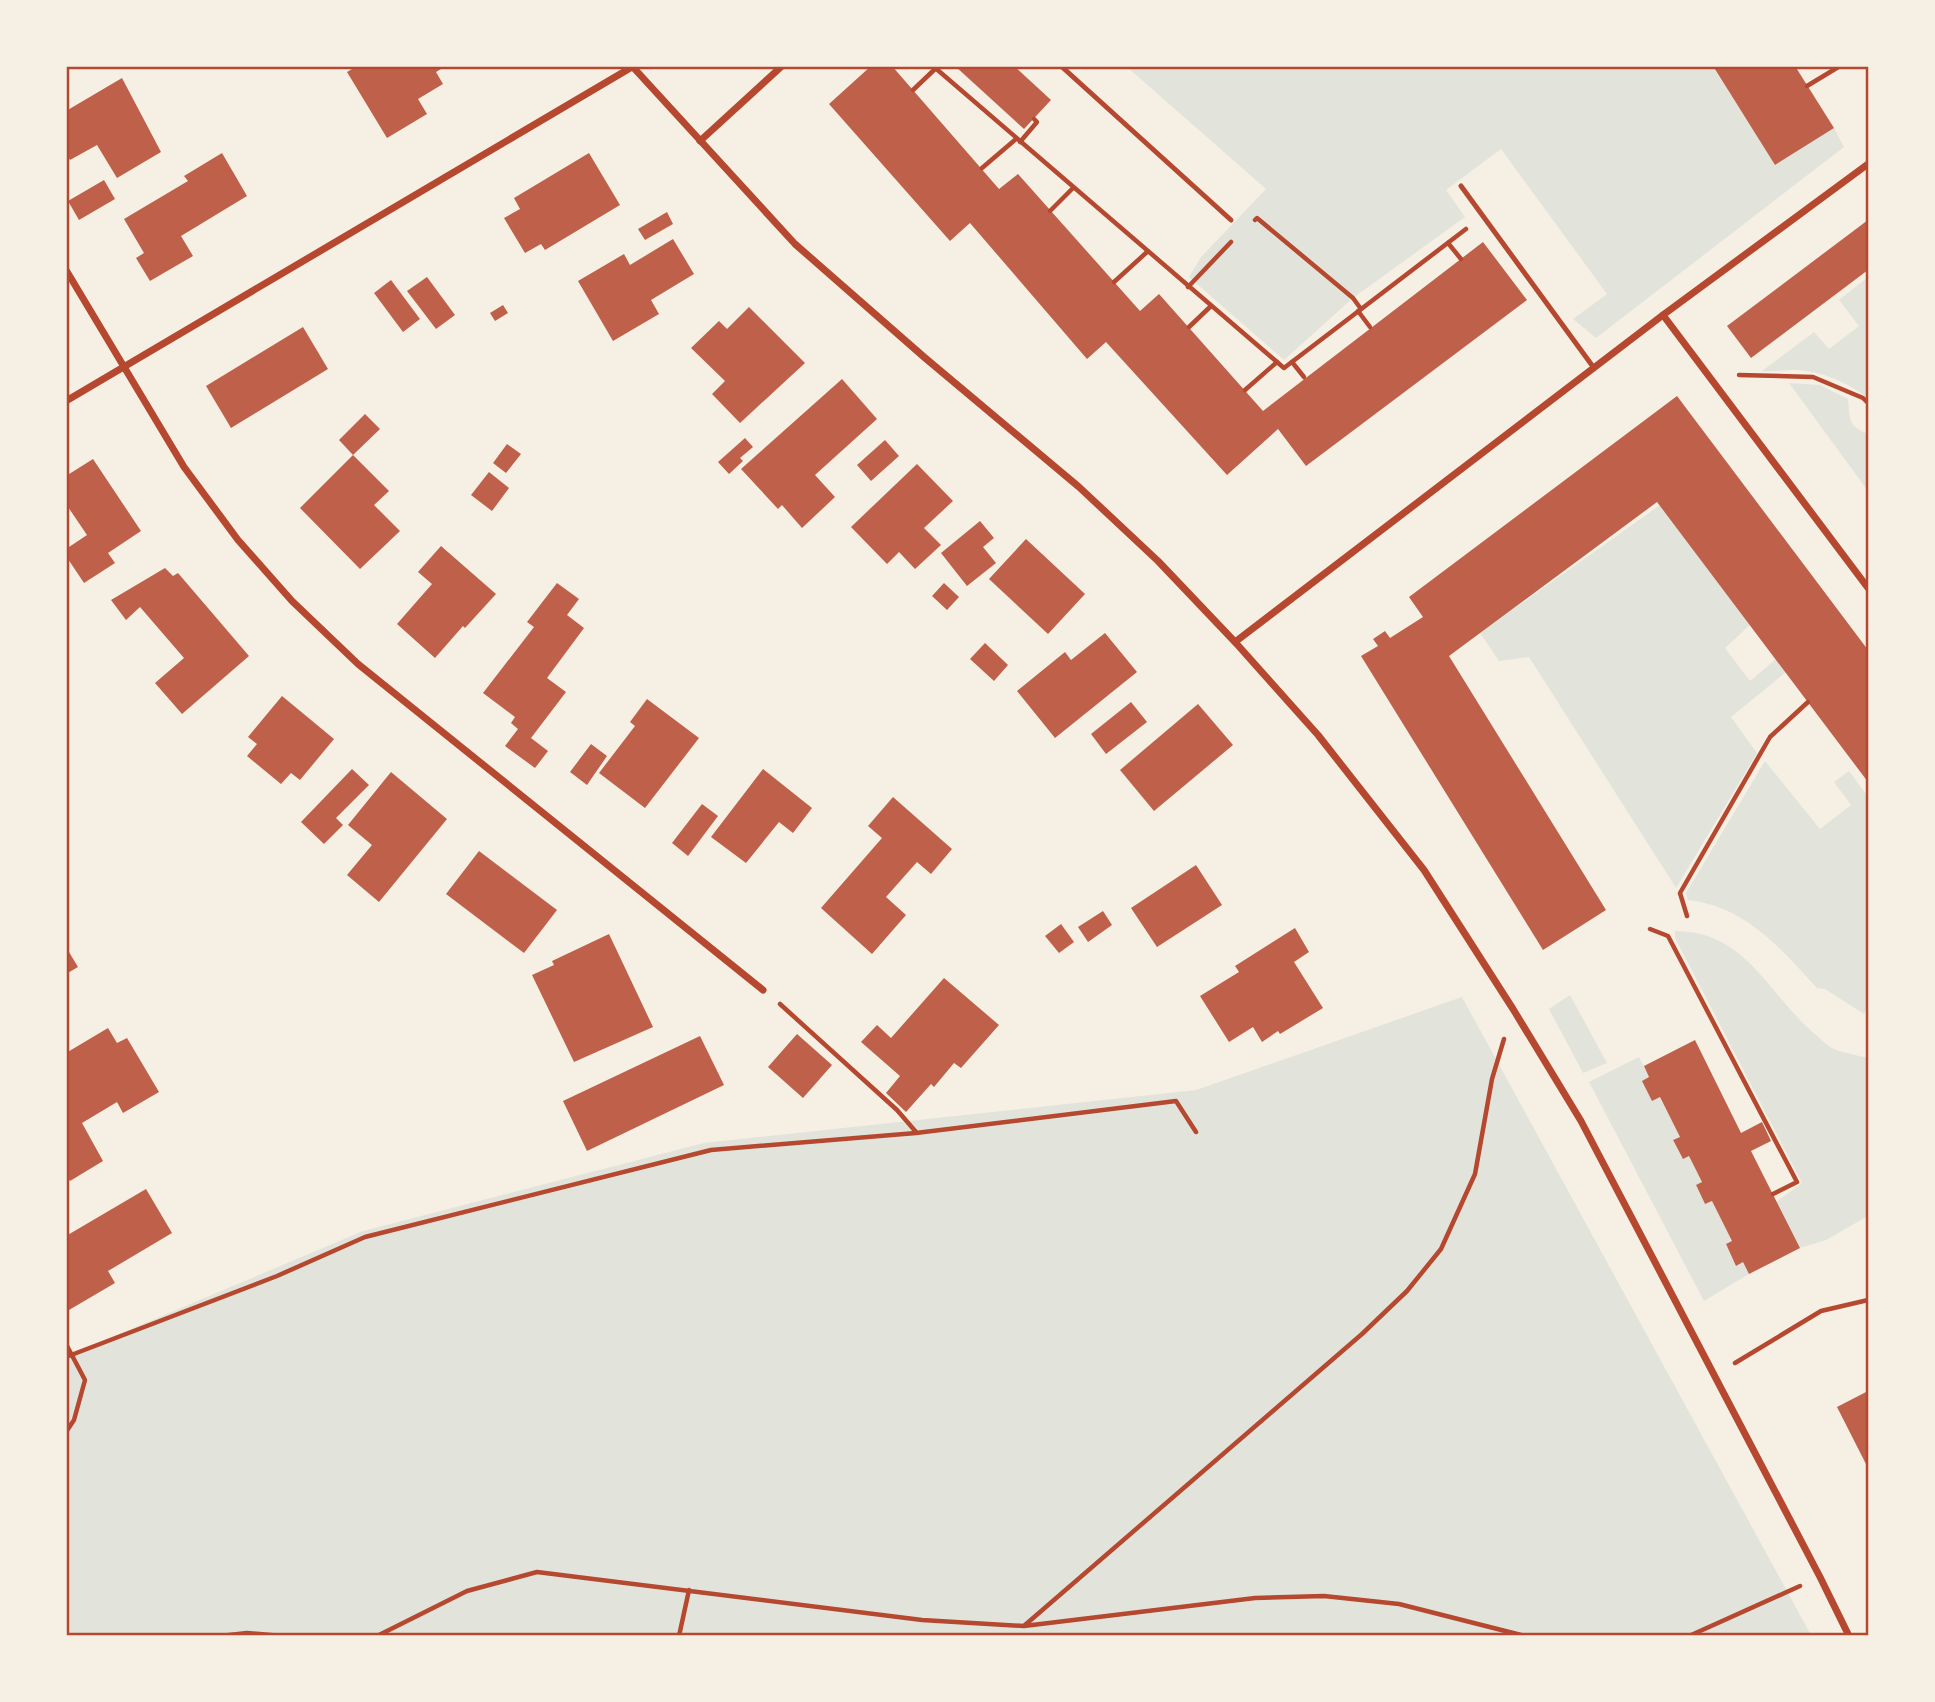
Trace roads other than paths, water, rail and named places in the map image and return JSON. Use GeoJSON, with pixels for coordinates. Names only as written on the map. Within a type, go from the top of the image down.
{"type":"FeatureCollection","features":[{"type":"Feature","properties":{"kind":"street"},"geometry":{"type":"LineString","coordinates":[[700,141],[782,66]]}},
{"type":"Feature","properties":{"kind":"street"},"geometry":{"type":"LineString","coordinates":[[66,401],[632,67],[795,244],[1079,488],[1158,561],[1318,735],[1424,870],[1581,1121],[1849,1636]]}},
{"type":"Feature","properties":{"kind":"street"},"geometry":{"type":"LineString","coordinates":[[1235,642],[1663,315],[1868,164]]}},
{"type":"Feature","properties":{"kind":"street"},"geometry":{"type":"LineString","coordinates":[[66,270],[184,467],[238,540],[292,601],[359,664],[763,990]]}},
{"type":"Feature","properties":{"kind":"street"},"geometry":{"type":"LineString","coordinates":[[1663,315],[1868,588]]}},
{"type":"Feature","properties":{"kind":"lane"},"geometry":{"type":"LineString","coordinates":[[1061,66],[1231,220]]}},
{"type":"Feature","properties":{"kind":"lane"},"geometry":{"type":"LineString","coordinates":[[1461,186],[1594,368]]}}]}
